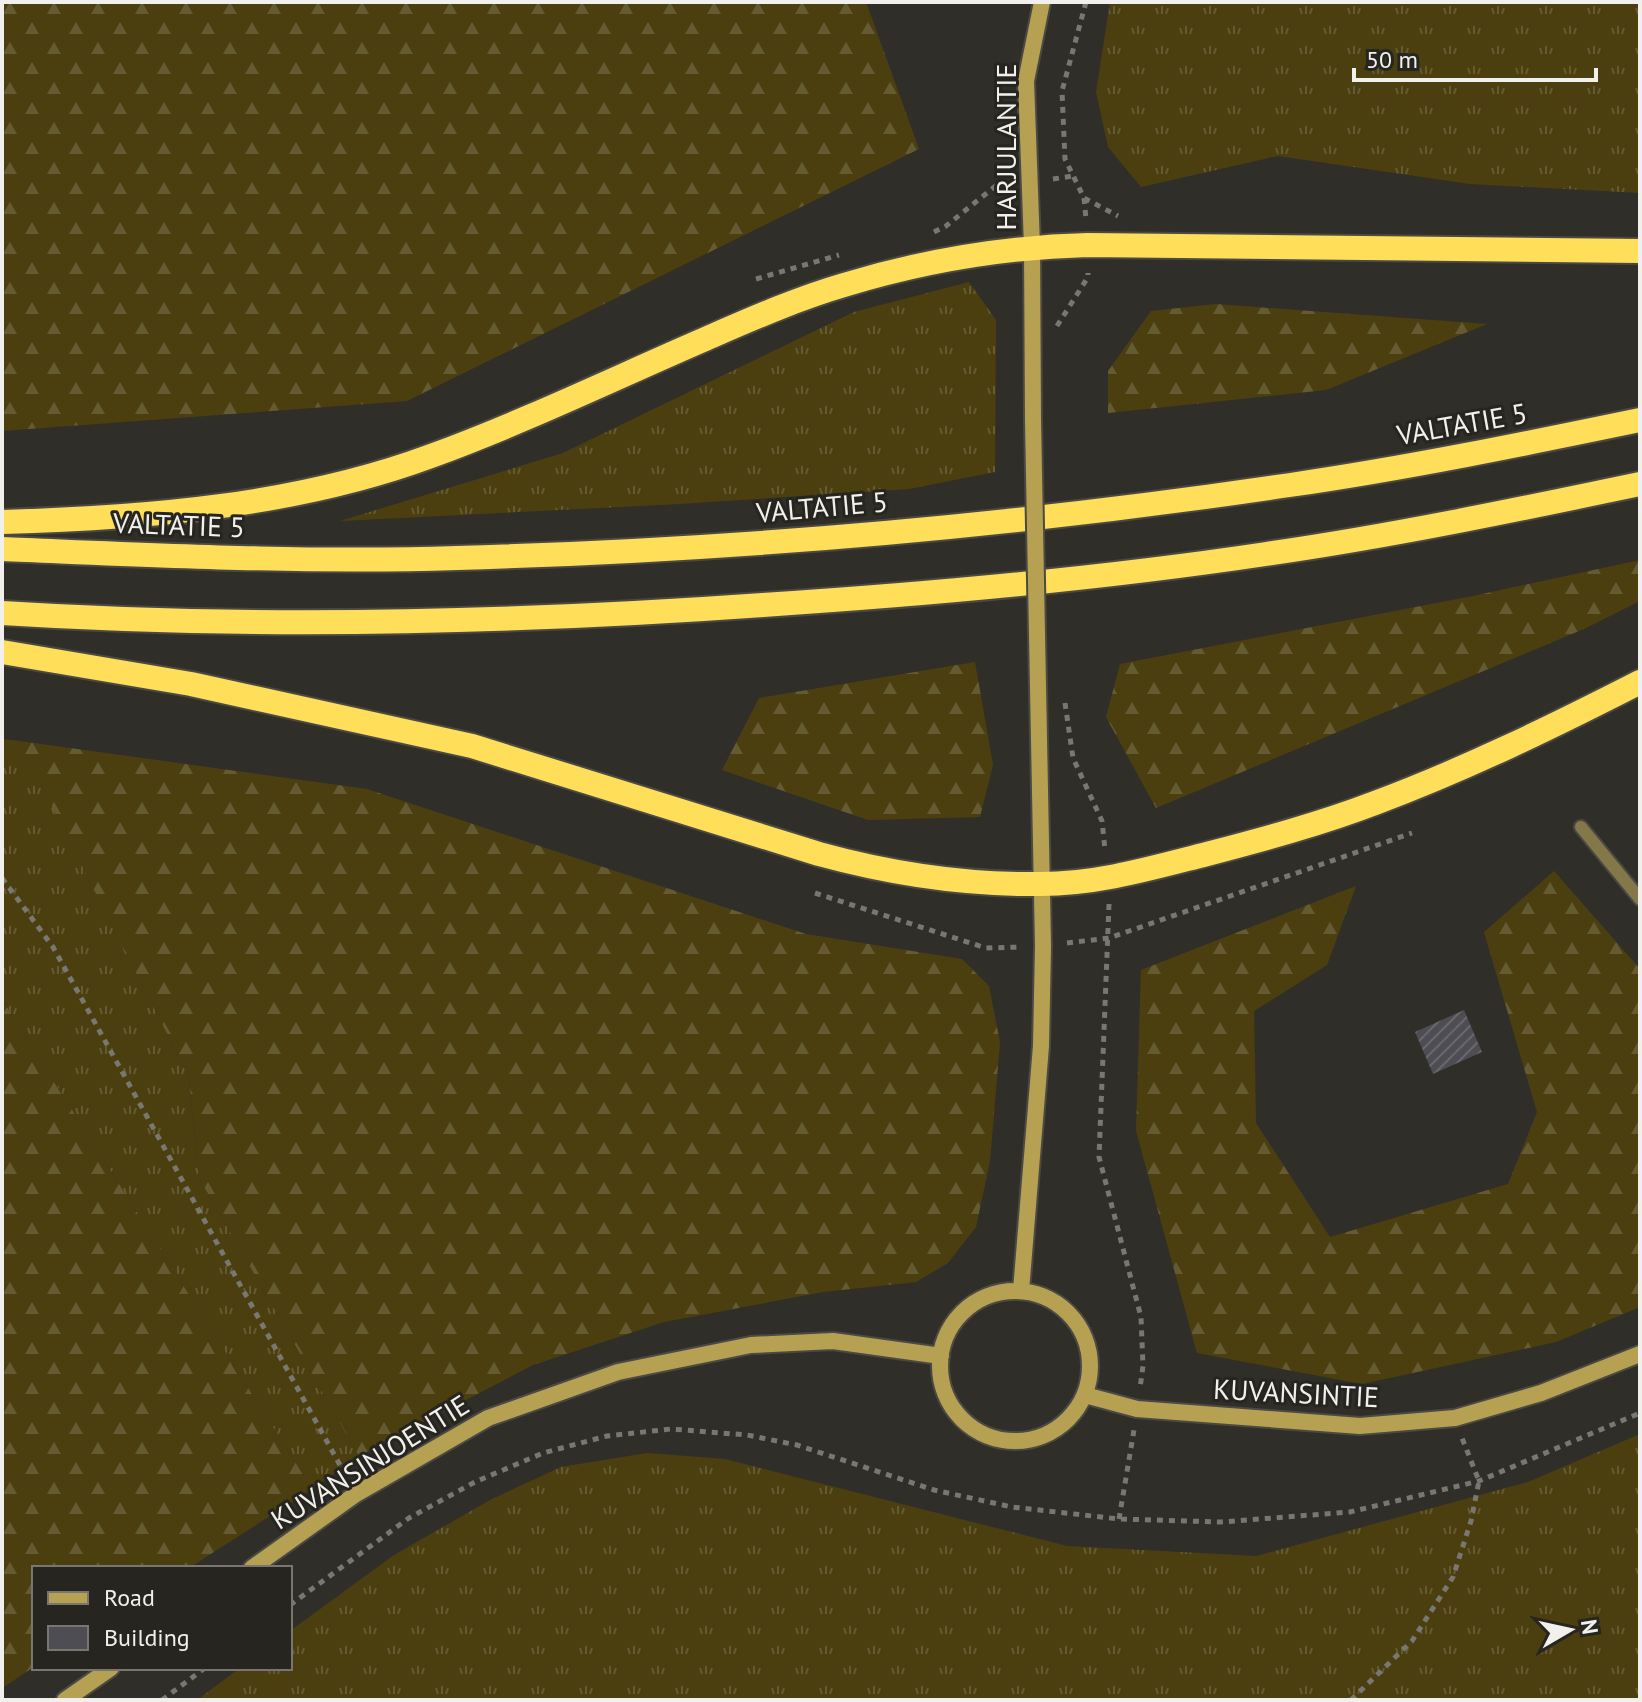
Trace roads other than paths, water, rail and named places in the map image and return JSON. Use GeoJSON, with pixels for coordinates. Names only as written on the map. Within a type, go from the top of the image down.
{"type":"FeatureCollection","features":[{"type":"Feature","properties":{"kind":"highway"},"geometry":{"type":"LineString","coordinates":[[2,522],[149,513],[247,501],[338,483],[442,452],[526,419],[760,315],[843,285],[947,260],[1032,246],[1088,245],[1640,251]]}},
{"type":"Feature","properties":{"kind":"highway","name":"VALTATIE 5"},"geometry":{"type":"LineString","coordinates":[[2,549],[208,557],[453,558],[704,548],[1072,515],[1279,487],[1515,446],[1640,420]]}},
{"type":"Feature","properties":{"kind":"highway"},"geometry":{"type":"LineString","coordinates":[[2,613],[91,619],[332,622],[591,617],[826,601],[1089,578],[1268,554],[1485,516],[1640,484]]}},
{"type":"Feature","properties":{"kind":"highway"},"geometry":{"type":"LineString","coordinates":[[2,652],[191,684],[472,746],[869,867],[964,882],[1042,884],[1109,879],[1285,833],[1375,803],[1548,729],[1640,682]]}},
{"type":"Feature","properties":{"kind":"street","name":"HARJULANTIE"},"geometry":{"type":"LineString","coordinates":[[1021,1291],[1041,1046],[1042,884],[1032,246],[1026,81],[1042,2]]}},
{"type":"Feature","properties":{"kind":"street"},"geometry":{"type":"LineString","coordinates":[[1021,1291],[1044,1296],[1064,1309],[1080,1326],[1089,1348],[1090,1372],[1085,1395],[1072,1415],[1054,1431],[1031,1439],[1007,1441],[984,1434],[964,1421],[950,1402],[941,1380],[941,1356],[947,1334],[960,1315],[978,1301],[999,1292],[1021,1291]]}},
{"type":"Feature","properties":{"kind":"street","name":"KUVANSINJOENTIE"},"geometry":{"type":"LineString","coordinates":[[255,1566],[356,1494],[488,1418],[618,1372],[765,1344],[833,1341],[941,1356]]}},
{"type":"Feature","properties":{"kind":"street","name":"KUVANSINTIE"},"geometry":{"type":"LineString","coordinates":[[1085,1395],[1137,1409],[1360,1426],[1455,1418],[1541,1393],[1640,1354]]}},
{"type":"Feature","properties":{"kind":"street"},"geometry":{"type":"LineString","coordinates":[[65,1700],[108,1670]]}},
{"type":"Feature","properties":{"kind":"lane"},"geometry":{"type":"LineString","coordinates":[[1581,827],[1640,899]]}}]}
